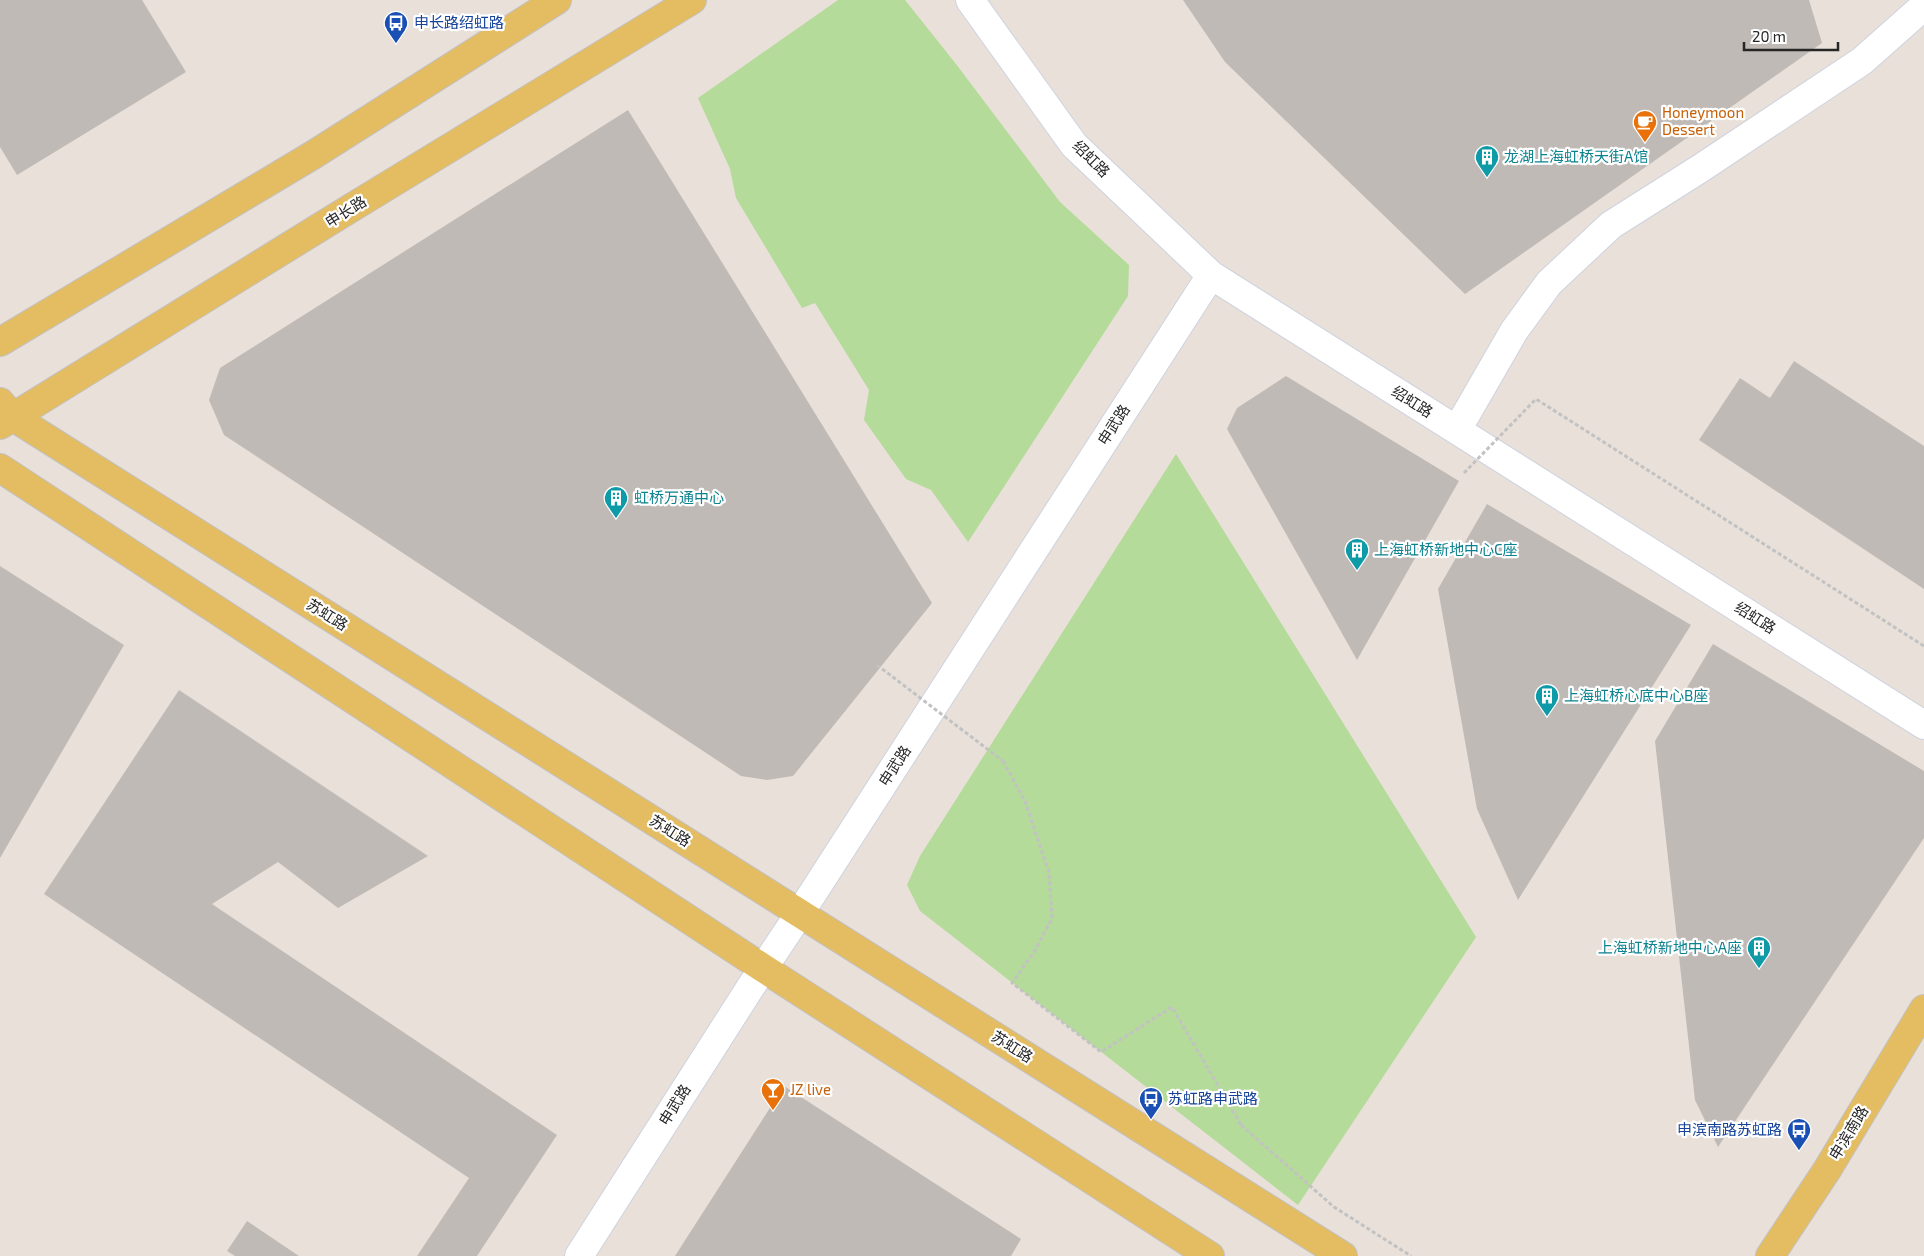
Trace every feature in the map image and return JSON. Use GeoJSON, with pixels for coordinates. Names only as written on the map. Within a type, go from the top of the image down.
{"type":"FeatureCollection","features":[{"type":"Feature","properties":{"kind":"main road"},"geometry":{"type":"LineString","coordinates":[[0,342],[313,155],[557,0]]}},
{"type":"Feature","properties":{"kind":"main road","name":"申长路"},"geometry":{"type":"LineString","coordinates":[[4,415],[351,208],[692,0]]}},
{"type":"Feature","properties":{"kind":"main road","name":"苏虹路"},"geometry":{"type":"LineString","coordinates":[[4,415],[800,913],[1343,1256]]}},
{"type":"Feature","properties":{"kind":"main road"},"geometry":{"type":"LineString","coordinates":[[0,468],[764,968],[1210,1256]]}},
{"type":"Feature","properties":{"kind":"main road","name":"申滨南路"},"geometry":{"type":"LineString","coordinates":[[1770,1256],[1827,1170],[1924,1009]]}},
{"type":"Feature","properties":{"kind":"street","name":"绍虹路"},"geometry":{"type":"LineString","coordinates":[[970,0],[1074,145],[1211,275],[1924,725]]}},
{"type":"Feature","properties":{"kind":"street"},"geometry":{"type":"LineString","coordinates":[[1457,430],[1514,331],[1549,283],[1611,225],[1701,168],[1862,61],[1924,6]]}},
{"type":"Feature","properties":{"kind":"street","name":"申武路"},"geometry":{"type":"LineString","coordinates":[[579,1256],[1211,275]]}},
{"type":"Feature","properties":{"kind":"path"},"geometry":{"type":"LineString","coordinates":[[1464,473],[1536,399],[1924,646]]}},
{"type":"Feature","properties":{"kind":"path"},"geometry":{"type":"LineString","coordinates":[[877,665],[1003,761],[1025,801],[1049,873],[1052,918],[1034,952],[1012,983],[1101,1052],[1172,1007],[1241,1125],[1334,1207],[1410,1256]]}},
{"type":"Feature","properties":{"kind":"green space"},"geometry":{"type":"Polygon","coordinates":[[[838,0],[905,0],[956,64],[1060,202],[1129,265],[1128,296],[968,542],[931,490],[906,479],[864,420],[869,390],[815,303],[802,308],[736,198],[730,169],[698,98],[838,0]]]}},
{"type":"Feature","properties":{"kind":"green space"},"geometry":{"type":"Polygon","coordinates":[[[1176,454],[1476,937],[1298,1205],[920,911],[907,885],[920,856],[1176,454]]]}},
{"type":"Feature","properties":{"kind":"building"},"geometry":{"type":"Polygon","coordinates":[[[0,0],[142,0],[186,72],[17,175],[0,147],[0,0]]]}},
{"type":"Feature","properties":{"kind":"building","name":"龙湖上海虹桥天街A馆"},"geometry":{"type":"Polygon","coordinates":[[[1183,0],[1809,0],[1822,43],[1465,294],[1225,62],[1183,0]]]}},
{"type":"Feature","properties":{"kind":"building","name":"虹桥万通中心"},"geometry":{"type":"Polygon","coordinates":[[[628,110],[932,603],[793,776],[767,780],[741,776],[224,435],[209,400],[220,368],[628,110]]]}},
{"type":"Feature","properties":{"kind":"building"},"geometry":{"type":"Polygon","coordinates":[[[1794,361],[1924,446],[1924,589],[1699,440],[1740,378],[1770,398],[1794,361]]]}},
{"type":"Feature","properties":{"kind":"building","name":"上海虹桥新地中心C座"},"geometry":{"type":"Polygon","coordinates":[[[1286,376],[1459,481],[1357,660],[1227,429],[1237,408],[1286,376]]]}},
{"type":"Feature","properties":{"kind":"building","name":"上海虹桥心底中心B座"},"geometry":{"type":"Polygon","coordinates":[[[1487,504],[1691,625],[1518,900],[1477,809],[1438,589],[1487,504]]]}},
{"type":"Feature","properties":{"kind":"building"},"geometry":{"type":"Polygon","coordinates":[[[0,566],[124,645],[0,858],[0,566]]]}},
{"type":"Feature","properties":{"kind":"building","name":"上海虹桥新地中心A座"},"geometry":{"type":"Polygon","coordinates":[[[1713,644],[1924,771],[1924,838],[1718,1147],[1695,1100],[1655,741],[1713,644]]]}},
{"type":"Feature","properties":{"kind":"building"},"geometry":{"type":"Polygon","coordinates":[[[179,690],[428,856],[338,908],[278,862],[212,904],[557,1135],[477,1256],[417,1256],[469,1178],[44,894],[179,690]]]}},
{"type":"Feature","properties":{"kind":"building"},"geometry":{"type":"Polygon","coordinates":[[[784,1086],[1021,1239],[1011,1256],[675,1256],[784,1086]]]}},
{"type":"Feature","properties":{"kind":"building"},"geometry":{"type":"Polygon","coordinates":[[[247,1221],[299,1256],[235,1256],[227,1251],[247,1221]]]}},
{"type":"Feature","properties":{"kind":"place","name":"申长路绍虹路"},"geometry":{"type":"Point","coordinates":[396,44]}},
{"type":"Feature","properties":{"kind":"place","name":"Honeymoon Dessert"},"geometry":{"type":"Point","coordinates":[1645,143]}},
{"type":"Feature","properties":{"kind":"place","name":"龙湖上海虹桥天街A馆"},"geometry":{"type":"Point","coordinates":[1487,178]}},
{"type":"Feature","properties":{"kind":"place","name":"虹桥万通中心"},"geometry":{"type":"Point","coordinates":[616,519]}},
{"type":"Feature","properties":{"kind":"place","name":"上海虹桥新地中心C座"},"geometry":{"type":"Point","coordinates":[1357,571]}},
{"type":"Feature","properties":{"kind":"place","name":"上海虹桥心底中心B座"},"geometry":{"type":"Point","coordinates":[1547,717]}},
{"type":"Feature","properties":{"kind":"place","name":"上海虹桥新地中心A座"},"geometry":{"type":"Point","coordinates":[1759,969]}},
{"type":"Feature","properties":{"kind":"place","name":"JZ live"},"geometry":{"type":"Point","coordinates":[773,1111]}},
{"type":"Feature","properties":{"kind":"place","name":"苏虹路申武路"},"geometry":{"type":"Point","coordinates":[1151,1120]}},
{"type":"Feature","properties":{"kind":"place","name":"申滨南路苏虹路"},"geometry":{"type":"Point","coordinates":[1799,1151]}}]}
